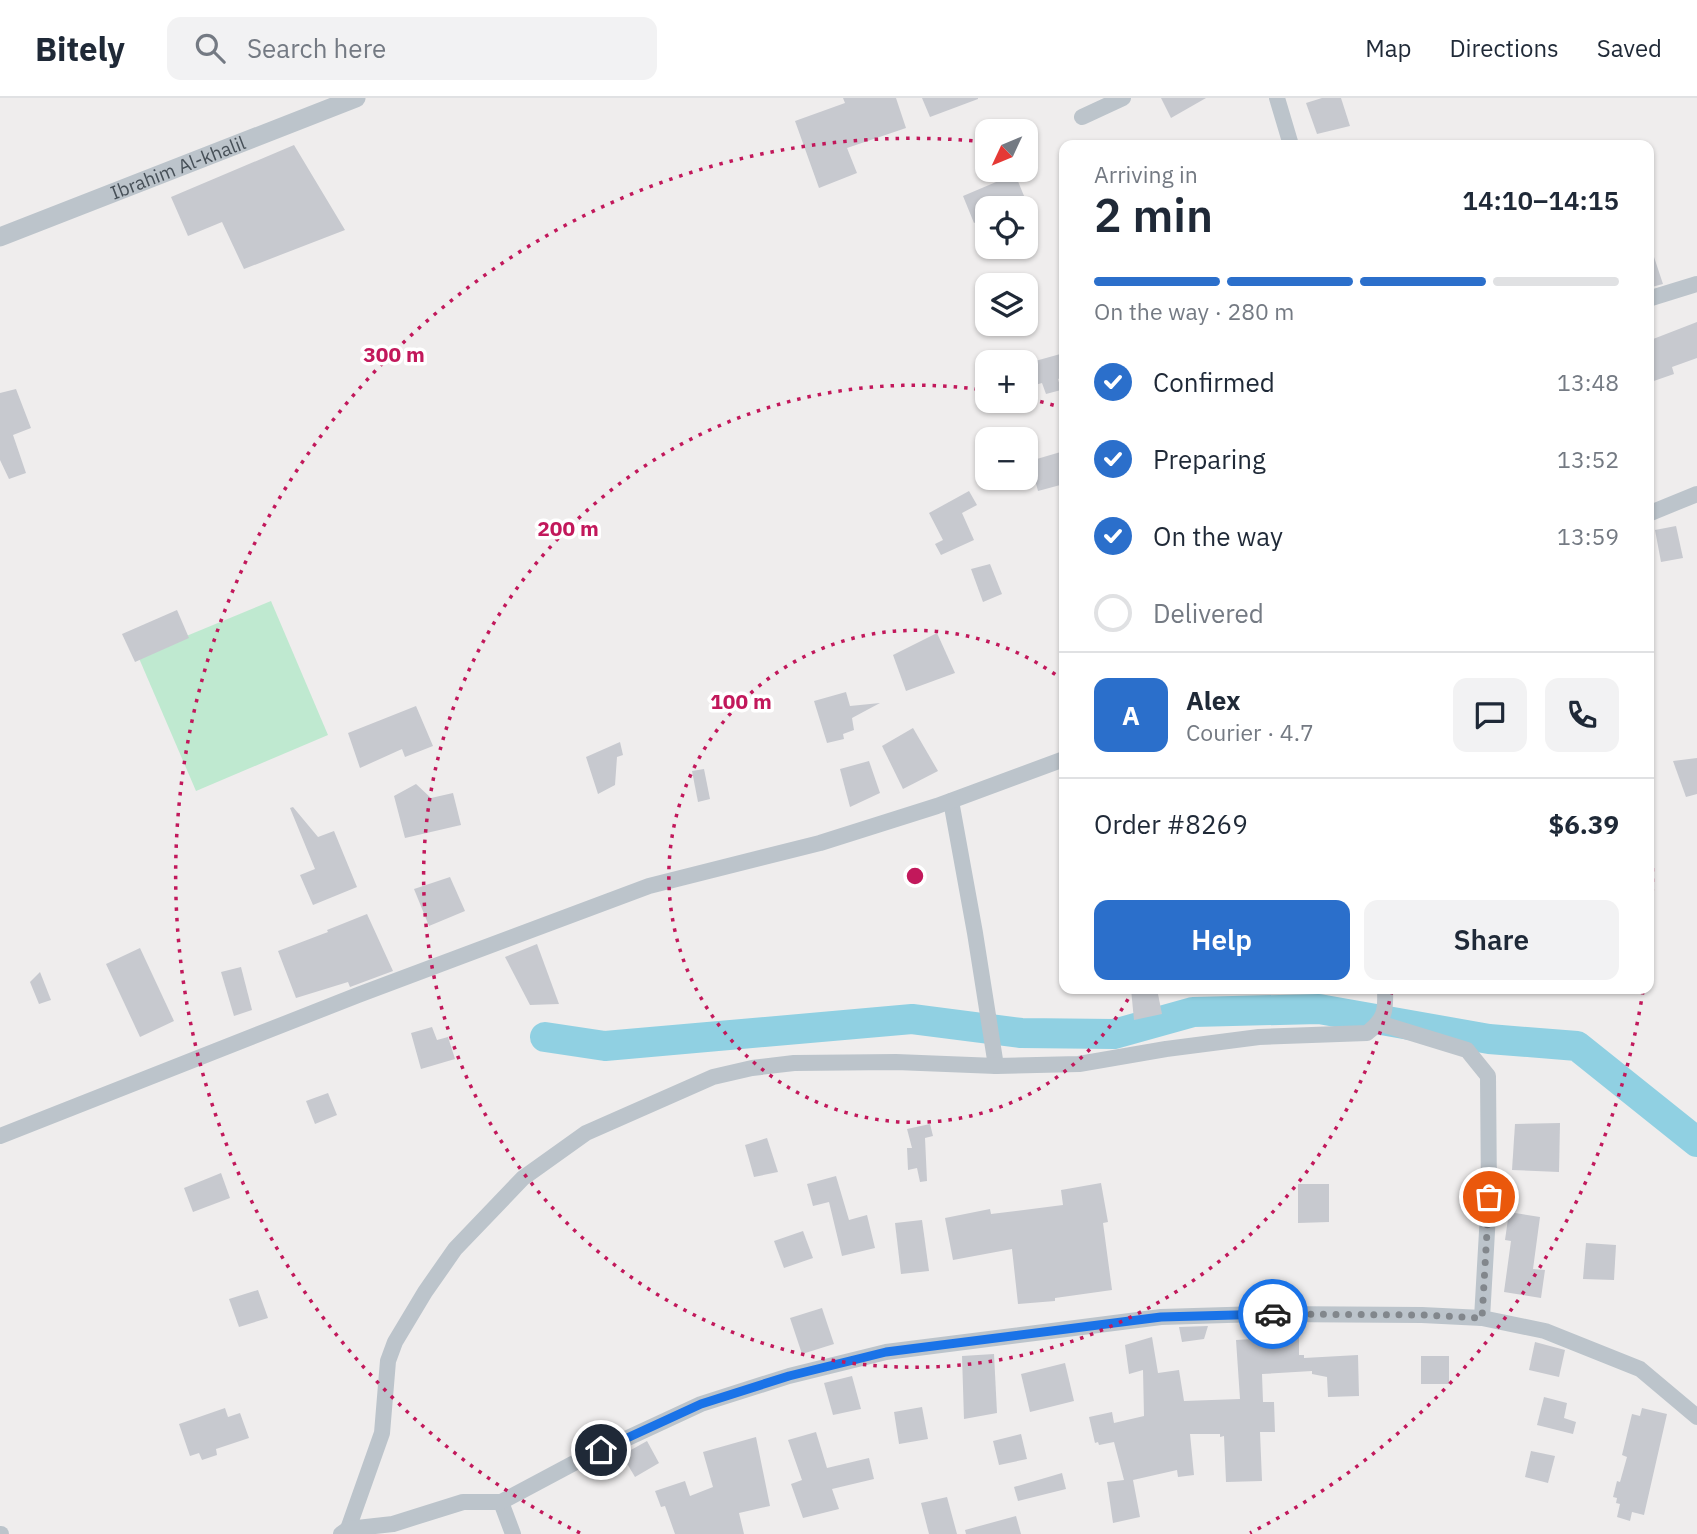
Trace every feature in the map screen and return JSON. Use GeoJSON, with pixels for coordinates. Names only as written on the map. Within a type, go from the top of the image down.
{"type":"FeatureCollection","features":[{"type":"Feature","properties":{"kind":"street","name":"Ibrahim Al-khalil"},"geometry":{"type":"LineString","coordinates":[[0,237],[356,98]]}},
{"type":"Feature","properties":{"kind":"street"},"geometry":{"type":"LineString","coordinates":[[1082,117],[1123,98]]}},
{"type":"Feature","properties":{"kind":"street"},"geometry":{"type":"LineString","coordinates":[[1278,98],[1290,140]]}},
{"type":"Feature","properties":{"kind":"street"},"geometry":{"type":"LineString","coordinates":[[1654,297],[1697,284]]}},
{"type":"Feature","properties":{"kind":"street"},"geometry":{"type":"LineString","coordinates":[[1654,512],[1697,494]]}},
{"type":"Feature","properties":{"kind":"street"},"geometry":{"type":"LineString","coordinates":[[0,1136],[358,995],[649,886],[820,843],[951,801],[1059,761]]}},
{"type":"Feature","properties":{"kind":"street"},"geometry":{"type":"LineString","coordinates":[[951,801],[996,1066]]}},
{"type":"Feature","properties":{"kind":"street"},"geometry":{"type":"LineString","coordinates":[[344,1532],[382,1433],[388,1361],[425,1292],[455,1249],[523,1178],[586,1133],[713,1077],[752,1068],[794,1063],[896,1062],[996,1066],[1079,1064],[1259,1037],[1367,1033],[1379,1023],[1386,1008],[1385,994]]}},
{"type":"Feature","properties":{"kind":"street"},"geometry":{"type":"LineString","coordinates":[[1379,1023],[1467,1050],[1488,1076],[1489,1197],[1482,1318]]}},
{"type":"Feature","properties":{"kind":"street"},"geometry":{"type":"LineString","coordinates":[[344,1532],[393,1524],[463,1502],[501,1502],[576,1462],[701,1404],[789,1376],[886,1352],[1161,1317],[1273,1314],[1482,1318],[1545,1331],[1640,1369],[1697,1417]]}},
{"type":"Feature","properties":{"kind":"street"},"geometry":{"type":"LineString","coordinates":[[501,1502],[513,1534]]}},
{"type":"Feature","properties":{"kind":"green space"},"geometry":{"type":"Polygon","coordinates":[[[271,601],[328,735],[196,791],[138,656],[271,601]]]}},
{"type":"Feature","properties":{"kind":"building"},"geometry":{"type":"Polygon","coordinates":[[[843,98],[896,98],[906,128],[847,148],[857,173],[819,188],[795,121],[845,103],[843,98]]]}},
{"type":"Feature","properties":{"kind":"building"},"geometry":{"type":"Polygon","coordinates":[[[922,98],[978,98],[978,99],[930,117],[922,98]]]}},
{"type":"Feature","properties":{"kind":"building"},"geometry":{"type":"Polygon","coordinates":[[[1161,98],[1206,98],[1171,118],[1161,98]]]}},
{"type":"Feature","properties":{"kind":"building"},"geometry":{"type":"Polygon","coordinates":[[[1322,98],[1341,98],[1350,126],[1317,134],[1306,103],[1322,98]]]}},
{"type":"Feature","properties":{"kind":"building"},"geometry":{"type":"Polygon","coordinates":[[[294,145],[345,230],[244,269],[222,222],[188,236],[171,197],[294,145]]]}},
{"type":"Feature","properties":{"kind":"building"},"geometry":{"type":"Polygon","coordinates":[[[996,182],[1018,182],[1024,196],[975,196],[974,223],[963,196],[996,182]]]}},
{"type":"Feature","properties":{"kind":"building"},"geometry":{"type":"Polygon","coordinates":[[[1654,257],[1663,284],[1654,286],[1654,257]]]}},
{"type":"Feature","properties":{"kind":"building"},"geometry":{"type":"Polygon","coordinates":[[[1697,322],[1697,358],[1672,367],[1674,374],[1654,381],[1654,339],[1697,322]]]}},
{"type":"Feature","properties":{"kind":"building"},"geometry":{"type":"Polygon","coordinates":[[[1059,354],[1059,391],[1046,394],[1042,383],[1038,384],[1038,360],[1059,354]]]}},
{"type":"Feature","properties":{"kind":"building"},"geometry":{"type":"Polygon","coordinates":[[[16,389],[31,428],[13,435],[26,473],[9,479],[0,460],[0,393],[16,389]]]}},
{"type":"Feature","properties":{"kind":"building"},"geometry":{"type":"Polygon","coordinates":[[[1059,452],[1059,485],[1038,491],[1038,459],[1059,452]]]}},
{"type":"Feature","properties":{"kind":"building"},"geometry":{"type":"Polygon","coordinates":[[[969,491],[977,505],[962,513],[974,540],[941,555],[935,544],[943,540],[929,513],[969,491]]]}},
{"type":"Feature","properties":{"kind":"building"},"geometry":{"type":"Polygon","coordinates":[[[1676,526],[1683,558],[1661,562],[1655,530],[1676,526]]]}},
{"type":"Feature","properties":{"kind":"building"},"geometry":{"type":"Polygon","coordinates":[[[990,564],[1002,594],[983,602],[971,569],[990,564]]]}},
{"type":"Feature","properties":{"kind":"building"},"geometry":{"type":"Polygon","coordinates":[[[177,610],[189,638],[135,662],[122,634],[177,610]]]}},
{"type":"Feature","properties":{"kind":"building"},"geometry":{"type":"Polygon","coordinates":[[[937,633],[955,673],[906,691],[893,655],[937,633]]]}},
{"type":"Feature","properties":{"kind":"building"},"geometry":{"type":"Polygon","coordinates":[[[846,692],[850,706],[880,703],[852,718],[854,730],[843,734],[844,739],[827,743],[814,701],[846,692]]]}},
{"type":"Feature","properties":{"kind":"building"},"geometry":{"type":"Polygon","coordinates":[[[416,706],[433,746],[405,757],[402,749],[360,768],[348,733],[416,706]]]}},
{"type":"Feature","properties":{"kind":"building"},"geometry":{"type":"Polygon","coordinates":[[[913,728],[938,771],[903,789],[882,746],[913,728]]]}},
{"type":"Feature","properties":{"kind":"building"},"geometry":{"type":"Polygon","coordinates":[[[620,742],[623,755],[617,757],[615,785],[598,794],[586,757],[620,742]]]}},
{"type":"Feature","properties":{"kind":"building"},"geometry":{"type":"Polygon","coordinates":[[[1697,758],[1697,794],[1686,797],[1673,761],[1697,758]]]}},
{"type":"Feature","properties":{"kind":"building"},"geometry":{"type":"Polygon","coordinates":[[[869,761],[880,793],[850,807],[840,769],[869,761]]]}},
{"type":"Feature","properties":{"kind":"building"},"geometry":{"type":"Polygon","coordinates":[[[704,769],[710,799],[698,802],[692,771],[704,769]]]}},
{"type":"Feature","properties":{"kind":"building"},"geometry":{"type":"Polygon","coordinates":[[[416,784],[431,798],[453,793],[461,825],[405,838],[394,796],[416,784]]]}},
{"type":"Feature","properties":{"kind":"building"},"geometry":{"type":"Polygon","coordinates":[[[293,807],[318,837],[334,831],[357,887],[313,905],[300,875],[315,869],[290,808],[293,807]]]}},
{"type":"Feature","properties":{"kind":"building"},"geometry":{"type":"Polygon","coordinates":[[[450,877],[465,911],[429,926],[414,889],[450,877]]]}},
{"type":"Feature","properties":{"kind":"building"},"geometry":{"type":"Polygon","coordinates":[[[367,914],[393,971],[350,987],[348,982],[296,998],[278,951],[367,914]]]}},
{"type":"Feature","properties":{"kind":"building"},"geometry":{"type":"Polygon","coordinates":[[[537,944],[559,1004],[530,1005],[505,957],[537,944]]]}},
{"type":"Feature","properties":{"kind":"building"},"geometry":{"type":"Polygon","coordinates":[[[140,948],[174,1021],[140,1037],[106,964],[140,948]]]}},
{"type":"Feature","properties":{"kind":"building"},"geometry":{"type":"Polygon","coordinates":[[[241,967],[252,1010],[234,1016],[221,972],[241,967]]]}},
{"type":"Feature","properties":{"kind":"building"},"geometry":{"type":"Polygon","coordinates":[[[40,972],[51,1000],[39,1004],[30,982],[40,972]]]}},
{"type":"Feature","properties":{"kind":"building"},"geometry":{"type":"Polygon","coordinates":[[[1131,994],[1158,994],[1162,1014],[1134,1020],[1131,994]]]}},
{"type":"Feature","properties":{"kind":"building"},"geometry":{"type":"Polygon","coordinates":[[[432,1027],[437,1040],[448,1037],[455,1059],[421,1069],[411,1033],[432,1027]]]}},
{"type":"Feature","properties":{"kind":"building"},"geometry":{"type":"Polygon","coordinates":[[[328,1093],[337,1115],[315,1124],[306,1101],[328,1093]]]}},
{"type":"Feature","properties":{"kind":"building"},"geometry":{"type":"Polygon","coordinates":[[[1560,1123],[1559,1172],[1512,1170],[1515,1124],[1560,1123]]]}},
{"type":"Feature","properties":{"kind":"building"},"geometry":{"type":"Polygon","coordinates":[[[930,1124],[933,1136],[925,1138],[927,1181],[920,1182],[917,1168],[908,1170],[907,1148],[912,1148],[907,1129],[930,1124]]]}},
{"type":"Feature","properties":{"kind":"building"},"geometry":{"type":"Polygon","coordinates":[[[767,1138],[778,1172],[754,1177],[745,1145],[767,1138]]]}},
{"type":"Feature","properties":{"kind":"building"},"geometry":{"type":"Polygon","coordinates":[[[221,1173],[230,1198],[193,1212],[184,1188],[221,1173]]]}},
{"type":"Feature","properties":{"kind":"building"},"geometry":{"type":"Polygon","coordinates":[[[836,1176],[849,1220],[867,1215],[875,1248],[842,1256],[829,1202],[813,1206],[807,1184],[836,1176]]]}},
{"type":"Feature","properties":{"kind":"building"},"geometry":{"type":"Polygon","coordinates":[[[1101,1183],[1108,1222],[1103,1223],[1112,1290],[1055,1298],[1055,1301],[1018,1304],[1012,1249],[953,1260],[945,1218],[990,1209],[991,1214],[1063,1205],[1061,1190],[1101,1183]]]}},
{"type":"Feature","properties":{"kind":"building"},"geometry":{"type":"Polygon","coordinates":[[[1298,1184],[1329,1184],[1329,1222],[1298,1223],[1298,1184]]]}},
{"type":"Feature","properties":{"kind":"building"},"geometry":{"type":"Polygon","coordinates":[[[1509,1212],[1540,1217],[1533,1269],[1545,1270],[1541,1298],[1504,1292],[1511,1241],[1505,1240],[1509,1212]]]}},
{"type":"Feature","properties":{"kind":"building"},"geometry":{"type":"Polygon","coordinates":[[[922,1220],[929,1271],[901,1274],[895,1223],[922,1220]]]}},
{"type":"Feature","properties":{"kind":"building"},"geometry":{"type":"Polygon","coordinates":[[[803,1231],[813,1258],[784,1268],[774,1241],[803,1231]]]}},
{"type":"Feature","properties":{"kind":"building"},"geometry":{"type":"Polygon","coordinates":[[[1586,1243],[1616,1245],[1614,1280],[1583,1279],[1586,1243]]]}},
{"type":"Feature","properties":{"kind":"building"},"geometry":{"type":"Polygon","coordinates":[[[258,1290],[268,1318],[239,1327],[229,1299],[258,1290]]]}},
{"type":"Feature","properties":{"kind":"building"},"geometry":{"type":"Polygon","coordinates":[[[822,1308],[834,1344],[802,1354],[790,1318],[822,1308]]]}},
{"type":"Feature","properties":{"kind":"building"},"geometry":{"type":"Polygon","coordinates":[[[1268,1325],[1299,1325],[1299,1355],[1304,1355],[1304,1358],[1358,1355],[1359,1396],[1328,1397],[1327,1377],[1312,1374],[1312,1371],[1262,1374],[1263,1402],[1274,1402],[1275,1432],[1260,1432],[1262,1481],[1226,1482],[1224,1436],[1190,1434],[1194,1475],[1178,1477],[1177,1470],[1133,1480],[1140,1517],[1113,1523],[1107,1482],[1124,1480],[1114,1442],[1099,1445],[1098,1442],[1095,1443],[1089,1417],[1112,1412],[1114,1423],[1144,1416],[1143,1370],[1129,1374],[1125,1345],[1152,1337],[1158,1373],[1179,1370],[1184,1401],[1240,1399],[1236,1340],[1268,1338],[1268,1325]]]}},
{"type":"Feature","properties":{"kind":"building"},"geometry":{"type":"Polygon","coordinates":[[[1208,1326],[1204,1339],[1182,1342],[1179,1327],[1208,1326]]]}},
{"type":"Feature","properties":{"kind":"building"},"geometry":{"type":"Polygon","coordinates":[[[1535,1342],[1565,1350],[1559,1377],[1529,1370],[1535,1342]]]}},
{"type":"Feature","properties":{"kind":"building"},"geometry":{"type":"Polygon","coordinates":[[[994,1354],[997,1413],[964,1419],[962,1356],[994,1354]]]}},
{"type":"Feature","properties":{"kind":"building"},"geometry":{"type":"Polygon","coordinates":[[[1421,1356],[1449,1356],[1449,1384],[1421,1384],[1421,1356]]]}},
{"type":"Feature","properties":{"kind":"building"},"geometry":{"type":"Polygon","coordinates":[[[1065,1363],[1074,1401],[1030,1412],[1021,1374],[1065,1363]]]}},
{"type":"Feature","properties":{"kind":"building"},"geometry":{"type":"Polygon","coordinates":[[[852,1376],[861,1409],[833,1415],[824,1383],[852,1376]]]}},
{"type":"Feature","properties":{"kind":"building"},"geometry":{"type":"Polygon","coordinates":[[[1544,1397],[1567,1403],[1564,1418],[1576,1422],[1573,1434],[1537,1425],[1544,1397]]]}},
{"type":"Feature","properties":{"kind":"building"},"geometry":{"type":"Polygon","coordinates":[[[922,1407],[928,1439],[899,1444],[894,1412],[922,1407]]]}},
{"type":"Feature","properties":{"kind":"building"},"geometry":{"type":"Polygon","coordinates":[[[225,1408],[228,1417],[240,1413],[249,1438],[216,1449],[217,1455],[202,1460],[199,1453],[190,1456],[179,1424],[225,1408]]]}},
{"type":"Feature","properties":{"kind":"building"},"geometry":{"type":"Polygon","coordinates":[[[1642,1408],[1667,1414],[1644,1515],[1632,1512],[1630,1521],[1617,1517],[1620,1504],[1616,1503],[1617,1498],[1613,1497],[1627,1457],[1622,1455],[1632,1414],[1640,1416],[1642,1408]]]}},
{"type":"Feature","properties":{"kind":"building"},"geometry":{"type":"Polygon","coordinates":[[[816,1432],[827,1468],[869,1458],[874,1479],[832,1489],[839,1509],[803,1518],[791,1484],[802,1480],[788,1440],[816,1432]]]}},
{"type":"Feature","properties":{"kind":"building"},"geometry":{"type":"Polygon","coordinates":[[[1021,1434],[1027,1459],[999,1465],[993,1441],[1021,1434]]]}},
{"type":"Feature","properties":{"kind":"building"},"geometry":{"type":"Polygon","coordinates":[[[756,1437],[770,1506],[739,1513],[744,1534],[675,1534],[665,1506],[661,1507],[655,1491],[685,1481],[690,1496],[713,1487],[703,1452],[756,1437]]]}},
{"type":"Feature","properties":{"kind":"building"},"geometry":{"type":"Polygon","coordinates":[[[647,1441],[659,1463],[635,1477],[622,1455],[647,1441]]]}},
{"type":"Feature","properties":{"kind":"building"},"geometry":{"type":"Polygon","coordinates":[[[1531,1451],[1555,1456],[1548,1483],[1525,1477],[1531,1451]]]}},
{"type":"Feature","properties":{"kind":"building"},"geometry":{"type":"Polygon","coordinates":[[[1062,1473],[1066,1489],[1018,1501],[1014,1487],[1062,1473]]]}},
{"type":"Feature","properties":{"kind":"building"},"geometry":{"type":"Polygon","coordinates":[[[947,1497],[957,1534],[929,1534],[921,1503],[947,1497]]]}},
{"type":"Feature","properties":{"kind":"building"},"geometry":{"type":"Polygon","coordinates":[[[1016,1516],[1021,1534],[966,1534],[965,1530],[1016,1516]]]}},
{"type":"Feature","properties":{"kind":"waterway"},"geometry":{"type":"LineString","coordinates":[[545,1037],[605,1046],[912,1019],[1021,1033],[1114,1034],[1193,1012],[1319,1009],[1489,1039],[1577,1046],[1697,1142]]}},
{"type":"Feature","properties":{"kind":"way so far"},"geometry":{"type":"LineString","coordinates":[[1273,1314],[1482,1318],[1489,1197]]}},
{"type":"Feature","properties":{"kind":"route"},"geometry":{"type":"LineString","coordinates":[[601,1450],[701,1404],[789,1376],[886,1352],[1161,1317],[1273,1314]]}}]}
